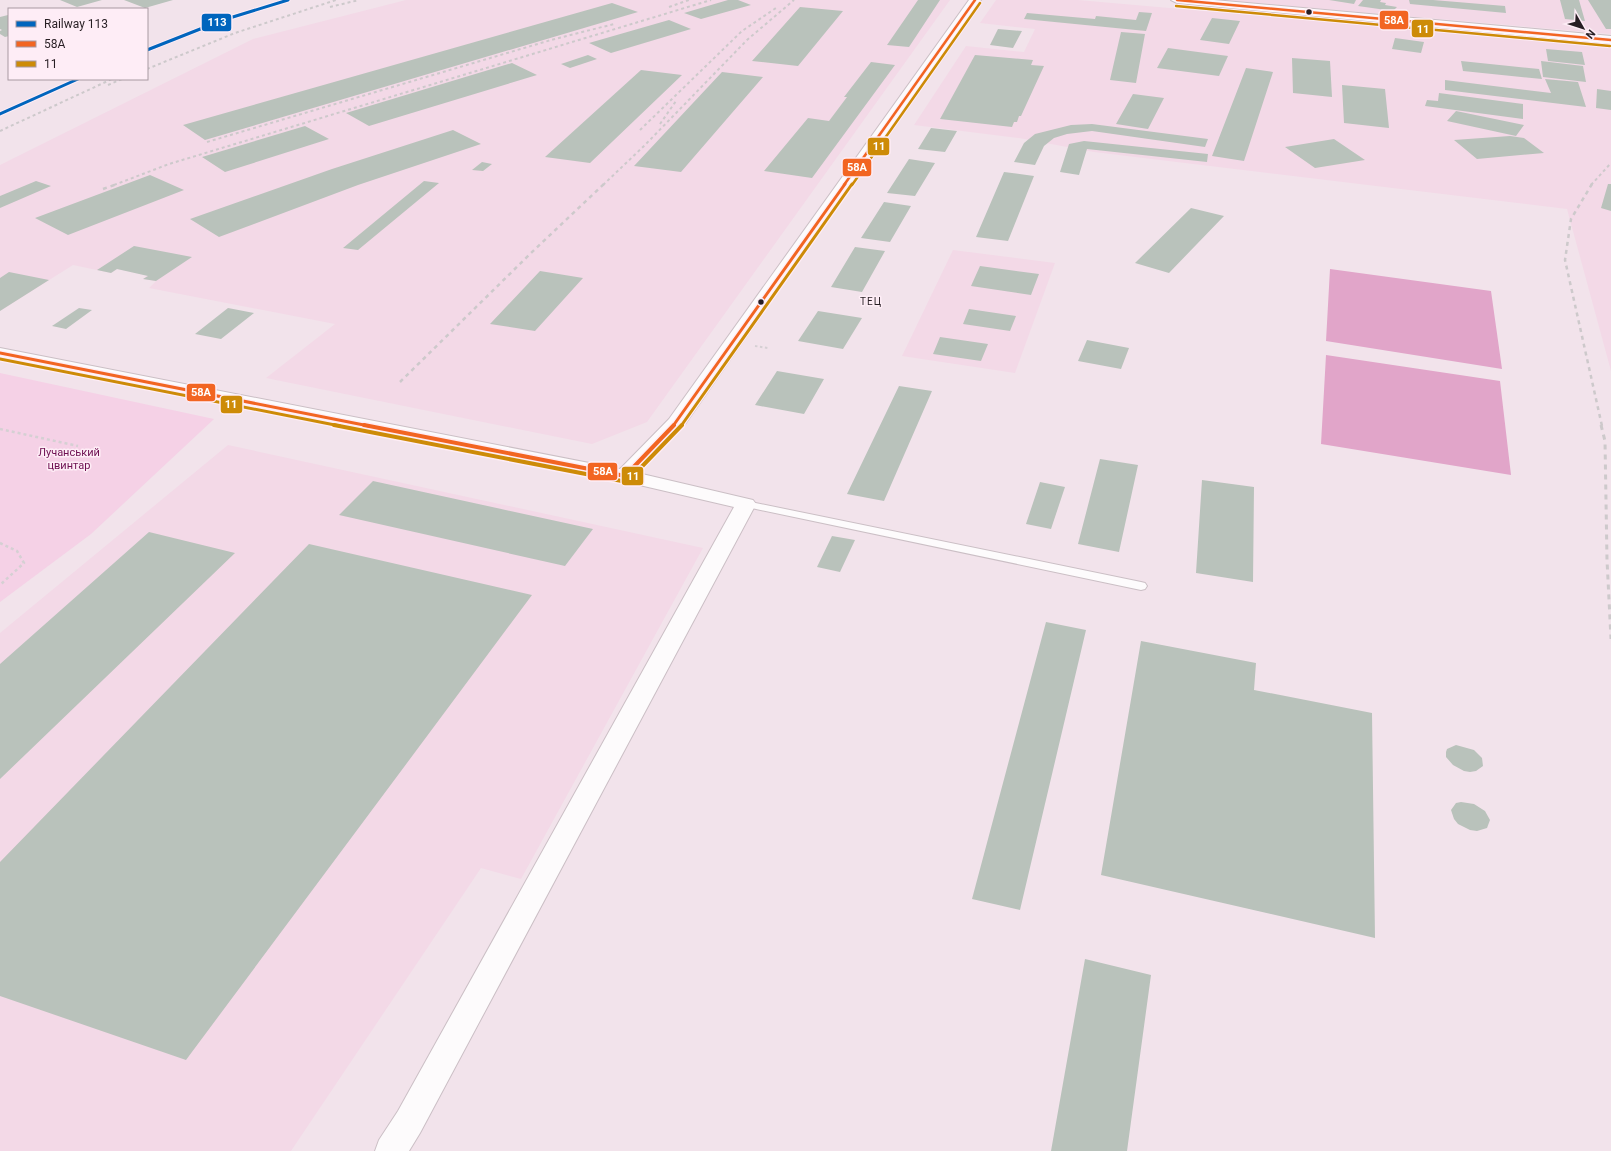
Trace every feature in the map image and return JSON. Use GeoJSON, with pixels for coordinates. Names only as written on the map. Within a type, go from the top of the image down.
{"type":"FeatureCollection","features":[{"type":"Feature","properties":{"kind":"street"},"geometry":{"type":"LineString","coordinates":[[625,476],[676,423],[975,0]]}},
{"type":"Feature","properties":{"kind":"street"},"geometry":{"type":"LineString","coordinates":[[1177,0],[1611,40]]}},
{"type":"Feature","properties":{"kind":"street"},"geometry":{"type":"LineString","coordinates":[[0,352],[625,476],[746,504],[409,1122],[391,1151]]}},
{"type":"Feature","properties":{"kind":"lane"},"geometry":{"type":"LineString","coordinates":[[746,504],[1140,586]]}},
{"type":"Feature","properties":{"kind":"path"},"geometry":{"type":"LineString","coordinates":[[0,429],[78,446]]}},
{"type":"Feature","properties":{"kind":"path"},"geometry":{"type":"LineString","coordinates":[[0,543],[17,551],[24,563],[0,585]]}},
{"type":"Feature","properties":{"kind":"shaded area"},"geometry":{"type":"Polygon","coordinates":[[[406,0],[950,0],[647,422],[592,444],[266,378],[335,324],[149,288],[156,281],[143,279],[148,275],[117,269],[111,273],[73,265],[0,311],[0,165],[253,39],[406,0]]]}},
{"type":"Feature","properties":{"kind":"shaded area"},"geometry":{"type":"Polygon","coordinates":[[[996,0],[1078,0],[1611,47],[1611,371],[1567,209],[1094,152],[1019,138],[914,125],[966,46],[1024,52],[1035,29],[980,23],[996,0]]]}},
{"type":"Feature","properties":{"kind":"shaded area"},"geometry":{"type":"Polygon","coordinates":[[[1222,0],[1611,0],[1611,34],[1222,0]]]}},
{"type":"Feature","properties":{"kind":"shaded area"},"geometry":{"type":"Polygon","coordinates":[[[953,250],[1055,263],[1015,373],[902,356],[953,250]]]}},
{"type":"Feature","properties":{"kind":"shaded area"},"geometry":{"type":"Polygon","coordinates":[[[1330,269],[1491,291],[1502,369],[1326,341],[1330,269]]]}},
{"type":"Feature","properties":{"kind":"shaded area"},"geometry":{"type":"Polygon","coordinates":[[[1326,355],[1500,381],[1511,475],[1321,444],[1326,355]]]}},
{"type":"Feature","properties":{"kind":"shaded area"},"geometry":{"type":"Polygon","coordinates":[[[228,445],[703,548],[521,879],[481,868],[291,1151],[0,1151],[0,633],[228,445]]]}},
{"type":"Feature","properties":{"kind":"green space","name":"Лучанський цвинтар"},"geometry":{"type":"Polygon","coordinates":[[[0,373],[214,419],[91,534],[0,602],[0,373]]]}},
{"type":"Feature","properties":{"kind":"building"},"geometry":{"type":"Polygon","coordinates":[[[60,0],[102,0],[77,7],[60,0]]]}},
{"type":"Feature","properties":{"kind":"building"},"geometry":{"type":"Polygon","coordinates":[[[124,0],[173,0],[145,8],[124,0]]]}},
{"type":"Feature","properties":{"kind":"building"},"geometry":{"type":"Polygon","coordinates":[[[728,0],[738,0],[751,5],[701,19],[684,13],[728,0]]]}},
{"type":"Feature","properties":{"kind":"building"},"geometry":{"type":"Polygon","coordinates":[[[918,0],[940,0],[909,47],[887,45],[918,0]]]}},
{"type":"Feature","properties":{"kind":"building"},"geometry":{"type":"Polygon","coordinates":[[[1329,0],[1356,0],[1354,4],[1329,0]]]}},
{"type":"Feature","properties":{"kind":"building"},"geometry":{"type":"Polygon","coordinates":[[[1363,0],[1381,0],[1380,2],[1386,3],[1385,5],[1397,7],[1393,11],[1358,6],[1363,0]]]}},
{"type":"Feature","properties":{"kind":"building"},"geometry":{"type":"Polygon","coordinates":[[[1409,0],[1433,0],[1505,6],[1506,13],[1410,4],[1409,0]]]}},
{"type":"Feature","properties":{"kind":"building"},"geometry":{"type":"Polygon","coordinates":[[[1560,0],[1579,0],[1585,21],[1565,19],[1560,0]]]}},
{"type":"Feature","properties":{"kind":"building"},"geometry":{"type":"Polygon","coordinates":[[[1588,0],[1611,0],[1611,29],[1606,29],[1588,0]]]}},
{"type":"Feature","properties":{"kind":"building"},"geometry":{"type":"Polygon","coordinates":[[[612,3],[638,12],[205,140],[183,125],[612,3]]]}},
{"type":"Feature","properties":{"kind":"building"},"geometry":{"type":"Polygon","coordinates":[[[800,7],[843,11],[798,66],[752,61],[800,7]]]}},
{"type":"Feature","properties":{"kind":"building"},"geometry":{"type":"Polygon","coordinates":[[[1139,12],[1152,13],[1146,31],[1024,19],[1027,13],[1095,19],[1096,16],[1136,20],[1139,12]]]}},
{"type":"Feature","properties":{"kind":"building"},"geometry":{"type":"Polygon","coordinates":[[[8,15],[8,36],[5,37],[0,34],[0,31],[2,30],[0,29],[0,17],[8,15]]]}},
{"type":"Feature","properties":{"kind":"building"},"geometry":{"type":"Polygon","coordinates":[[[1212,18],[1240,21],[1229,44],[1200,40],[1212,18]]]}},
{"type":"Feature","properties":{"kind":"building"},"geometry":{"type":"Polygon","coordinates":[[[669,20],[691,29],[611,53],[589,43],[669,20]]]}},
{"type":"Feature","properties":{"kind":"building"},"geometry":{"type":"Polygon","coordinates":[[[998,29],[1022,31],[1013,48],[990,45],[998,29]]]}},
{"type":"Feature","properties":{"kind":"building"},"geometry":{"type":"Polygon","coordinates":[[[1121,32],[1145,34],[1136,83],[1110,80],[1121,32]]]}},
{"type":"Feature","properties":{"kind":"building"},"geometry":{"type":"Polygon","coordinates":[[[1395,38],[1424,42],[1421,53],[1392,49],[1395,38]]]}},
{"type":"Feature","properties":{"kind":"building"},"geometry":{"type":"Polygon","coordinates":[[[1168,48],[1228,56],[1219,76],[1157,68],[1168,48]]]}},
{"type":"Feature","properties":{"kind":"building"},"geometry":{"type":"Polygon","coordinates":[[[1546,49],[1582,52],[1585,65],[1548,61],[1546,49]]]}},
{"type":"Feature","properties":{"kind":"building"},"geometry":{"type":"Polygon","coordinates":[[[588,55],[597,59],[570,68],[561,64],[588,55]]]}},
{"type":"Feature","properties":{"kind":"building"},"geometry":{"type":"Polygon","coordinates":[[[975,55],[1033,60],[1031,65],[1044,66],[1021,116],[1019,116],[1017,122],[1014,122],[1012,127],[940,119],[975,55]]]}},
{"type":"Feature","properties":{"kind":"building"},"geometry":{"type":"Polygon","coordinates":[[[1292,58],[1330,61],[1332,97],[1293,93],[1292,58]]]}},
{"type":"Feature","properties":{"kind":"building"},"geometry":{"type":"Polygon","coordinates":[[[1461,61],[1539,69],[1542,79],[1463,71],[1461,61]]]}},
{"type":"Feature","properties":{"kind":"building"},"geometry":{"type":"Polygon","coordinates":[[[1541,61],[1583,66],[1586,82],[1543,77],[1541,61]]]}},
{"type":"Feature","properties":{"kind":"building"},"geometry":{"type":"Polygon","coordinates":[[[871,62],[895,65],[812,178],[764,171],[808,118],[829,121],[847,97],[844,97],[871,62]]]}},
{"type":"Feature","properties":{"kind":"building"},"geometry":{"type":"Polygon","coordinates":[[[512,63],[537,75],[369,126],[346,113],[512,63]]]}},
{"type":"Feature","properties":{"kind":"building"},"geometry":{"type":"Polygon","coordinates":[[[1246,68],[1273,72],[1244,161],[1212,156],[1246,68]]]}},
{"type":"Feature","properties":{"kind":"building"},"geometry":{"type":"Polygon","coordinates":[[[641,70],[682,75],[590,163],[545,157],[641,70]]]}},
{"type":"Feature","properties":{"kind":"building"},"geometry":{"type":"Polygon","coordinates":[[[722,72],[763,77],[681,172],[634,166],[722,72]]]}},
{"type":"Feature","properties":{"kind":"building"},"geometry":{"type":"Polygon","coordinates":[[[1545,79],[1578,82],[1586,107],[1445,90],[1445,80],[1551,93],[1545,79]]]}},
{"type":"Feature","properties":{"kind":"building"},"geometry":{"type":"Polygon","coordinates":[[[1342,85],[1385,89],[1389,128],[1344,123],[1342,85]]]}},
{"type":"Feature","properties":{"kind":"building"},"geometry":{"type":"Polygon","coordinates":[[[1597,89],[1611,91],[1611,110],[1596,108],[1597,89]]]}},
{"type":"Feature","properties":{"kind":"building"},"geometry":{"type":"Polygon","coordinates":[[[1439,93],[1523,104],[1523,119],[1425,106],[1427,100],[1438,101],[1439,93]]]}},
{"type":"Feature","properties":{"kind":"building"},"geometry":{"type":"Polygon","coordinates":[[[1133,94],[1164,98],[1148,129],[1116,124],[1133,94]]]}},
{"type":"Feature","properties":{"kind":"building"},"geometry":{"type":"Polygon","coordinates":[[[1456,111],[1524,125],[1516,136],[1447,121],[1456,111]]]}},
{"type":"Feature","properties":{"kind":"building"},"geometry":{"type":"Polygon","coordinates":[[[1092,124],[1208,139],[1205,147],[1092,131],[1067,134],[1054,138],[1044,146],[1035,165],[1014,162],[1024,143],[1035,134],[1071,125],[1092,124]]]}},
{"type":"Feature","properties":{"kind":"building"},"geometry":{"type":"Polygon","coordinates":[[[305,126],[329,139],[225,172],[202,157],[305,126]]]}},
{"type":"Feature","properties":{"kind":"building"},"geometry":{"type":"Polygon","coordinates":[[[931,128],[957,131],[945,152],[918,149],[931,128]]]}},
{"type":"Feature","properties":{"kind":"building"},"geometry":{"type":"Polygon","coordinates":[[[453,130],[481,144],[358,185],[219,237],[190,219],[332,169],[453,130]]]}},
{"type":"Feature","properties":{"kind":"building"},"geometry":{"type":"Polygon","coordinates":[[[1510,136],[1524,138],[1544,153],[1477,159],[1454,140],[1510,136]]]}},
{"type":"Feature","properties":{"kind":"building"},"geometry":{"type":"Polygon","coordinates":[[[1334,139],[1365,160],[1315,168],[1285,147],[1334,139]]]}},
{"type":"Feature","properties":{"kind":"building"},"geometry":{"type":"Polygon","coordinates":[[[1084,141],[1208,154],[1207,162],[1087,149],[1079,175],[1060,172],[1069,144],[1084,141]]]}},
{"type":"Feature","properties":{"kind":"building"},"geometry":{"type":"Polygon","coordinates":[[[909,159],[935,163],[915,196],[887,193],[909,159]]]}},
{"type":"Feature","properties":{"kind":"building"},"geometry":{"type":"Polygon","coordinates":[[[482,162],[492,164],[483,171],[472,170],[482,162]]]}},
{"type":"Feature","properties":{"kind":"building"},"geometry":{"type":"Polygon","coordinates":[[[1004,172],[1034,176],[1008,241],[976,237],[1004,172]]]}},
{"type":"Feature","properties":{"kind":"building"},"geometry":{"type":"Polygon","coordinates":[[[150,175],[184,190],[68,235],[35,218],[150,175]]]}},
{"type":"Feature","properties":{"kind":"building"},"geometry":{"type":"Polygon","coordinates":[[[36,181],[51,186],[0,208],[0,196],[36,181]]]}},
{"type":"Feature","properties":{"kind":"building"},"geometry":{"type":"Polygon","coordinates":[[[424,181],[439,183],[358,250],[343,248],[424,181]]]}},
{"type":"Feature","properties":{"kind":"building"},"geometry":{"type":"Polygon","coordinates":[[[1608,184],[1611,184],[1611,211],[1601,208],[1608,184]]]}},
{"type":"Feature","properties":{"kind":"building"},"geometry":{"type":"Polygon","coordinates":[[[884,202],[911,206],[890,242],[861,238],[884,202]]]}},
{"type":"Feature","properties":{"kind":"building"},"geometry":{"type":"Polygon","coordinates":[[[1191,208],[1224,216],[1169,273],[1135,263],[1191,208]]]}},
{"type":"Feature","properties":{"kind":"building"},"geometry":{"type":"Polygon","coordinates":[[[134,246],[192,257],[156,281],[143,279],[148,276],[117,269],[111,273],[97,270],[134,246]]]}},
{"type":"Feature","properties":{"kind":"building"},"geometry":{"type":"Polygon","coordinates":[[[855,247],[885,251],[862,292],[831,287],[855,247]]]}},
{"type":"Feature","properties":{"kind":"building"},"geometry":{"type":"Polygon","coordinates":[[[980,266],[1039,274],[1031,295],[971,286],[980,266]]]}},
{"type":"Feature","properties":{"kind":"building"},"geometry":{"type":"Polygon","coordinates":[[[540,271],[583,278],[535,331],[490,324],[540,271]]]}},
{"type":"Feature","properties":{"kind":"building"},"geometry":{"type":"Polygon","coordinates":[[[9,272],[49,280],[0,311],[0,278],[9,272]]]}},
{"type":"Feature","properties":{"kind":"building"},"geometry":{"type":"Polygon","coordinates":[[[79,308],[92,310],[66,329],[52,326],[79,308]]]}},
{"type":"Feature","properties":{"kind":"building"},"geometry":{"type":"Polygon","coordinates":[[[228,308],[254,313],[221,339],[195,334],[228,308]]]}},
{"type":"Feature","properties":{"kind":"building"},"geometry":{"type":"Polygon","coordinates":[[[969,309],[1016,316],[1010,331],[963,324],[969,309]]]}},
{"type":"Feature","properties":{"kind":"building"},"geometry":{"type":"Polygon","coordinates":[[[818,311],[862,318],[843,349],[798,341],[818,311]]]}},
{"type":"Feature","properties":{"kind":"building"},"geometry":{"type":"Polygon","coordinates":[[[940,337],[988,344],[981,361],[933,354],[940,337]]]}},
{"type":"Feature","properties":{"kind":"building"},"geometry":{"type":"Polygon","coordinates":[[[1087,340],[1129,348],[1121,369],[1078,361],[1087,340]]]}},
{"type":"Feature","properties":{"kind":"building"},"geometry":{"type":"Polygon","coordinates":[[[777,371],[824,379],[804,414],[755,405],[777,371]]]}},
{"type":"Feature","properties":{"kind":"building"},"geometry":{"type":"Polygon","coordinates":[[[899,386],[932,391],[884,501],[847,494],[899,386]]]}},
{"type":"Feature","properties":{"kind":"building"},"geometry":{"type":"Polygon","coordinates":[[[1100,459],[1138,465],[1119,552],[1078,544],[1100,459]]]}},
{"type":"Feature","properties":{"kind":"building"},"geometry":{"type":"Polygon","coordinates":[[[1202,480],[1254,487],[1253,582],[1196,573],[1202,480]]]}},
{"type":"Feature","properties":{"kind":"building"},"geometry":{"type":"Polygon","coordinates":[[[373,481],[593,529],[565,566],[339,515],[373,481]]]}},
{"type":"Feature","properties":{"kind":"building"},"geometry":{"type":"Polygon","coordinates":[[[1040,482],[1065,487],[1051,529],[1026,524],[1040,482]]]}},
{"type":"Feature","properties":{"kind":"building"},"geometry":{"type":"Polygon","coordinates":[[[149,532],[235,553],[0,779],[0,664],[149,532]]]}},
{"type":"Feature","properties":{"kind":"building"},"geometry":{"type":"Polygon","coordinates":[[[832,536],[855,540],[840,572],[817,567],[832,536]]]}},
{"type":"Feature","properties":{"kind":"building"},"geometry":{"type":"Polygon","coordinates":[[[309,544],[532,595],[186,1060],[0,996],[0,862],[309,544]]]}},
{"type":"Feature","properties":{"kind":"building"},"geometry":{"type":"Polygon","coordinates":[[[1046,622],[1086,630],[1020,910],[972,899],[1046,622]]]}},
{"type":"Feature","properties":{"kind":"building"},"geometry":{"type":"Polygon","coordinates":[[[1141,641],[1256,663],[1254,690],[1372,713],[1375,938],[1101,875],[1141,641]]]}},
{"type":"Feature","properties":{"kind":"building"},"geometry":{"type":"Polygon","coordinates":[[[1456,745],[1474,750],[1482,758],[1483,766],[1476,771],[1470,772],[1464,771],[1453,765],[1446,757],[1446,752],[1447,749],[1456,745]]]}},
{"type":"Feature","properties":{"kind":"building"},"geometry":{"type":"Polygon","coordinates":[[[1461,802],[1474,804],[1485,811],[1490,820],[1487,828],[1477,831],[1470,830],[1458,824],[1454,819],[1451,810],[1456,803],[1461,802]]]}},
{"type":"Feature","properties":{"kind":"building"},"geometry":{"type":"Polygon","coordinates":[[[1085,959],[1151,975],[1127,1151],[1051,1151],[1085,959]]]}},
{"type":"Feature","properties":{"kind":"railway"},"geometry":{"type":"LineString","coordinates":[[148,69],[235,33],[336,0]]}},
{"type":"Feature","properties":{"kind":"railway"},"geometry":{"type":"LineString","coordinates":[[330,7],[359,0]]}},
{"type":"Feature","properties":{"kind":"railway"},"geometry":{"type":"LineString","coordinates":[[669,7],[689,0]]}},
{"type":"Feature","properties":{"kind":"railway"},"geometry":{"type":"LineString","coordinates":[[114,185],[169,164],[711,0]]}},
{"type":"Feature","properties":{"kind":"railway"},"geometry":{"type":"LineString","coordinates":[[603,185],[645,145],[747,40],[794,0]]}},
{"type":"Feature","properties":{"kind":"railway"},"geometry":{"type":"LineString","coordinates":[[640,130],[742,31],[776,8]]}},
{"type":"Feature","properties":{"kind":"railway"},"geometry":{"type":"LineString","coordinates":[[207,142],[551,40],[614,24]]}},
{"type":"Feature","properties":{"kind":"railway"},"geometry":{"type":"LineString","coordinates":[[0,131],[110,80]]}},
{"type":"Feature","properties":{"kind":"railway"},"geometry":{"type":"LineString","coordinates":[[108,85],[120,80]]}},
{"type":"Feature","properties":{"kind":"railway"},"geometry":{"type":"LineString","coordinates":[[660,124],[676,101]]}},
{"type":"Feature","properties":{"kind":"railway"},"geometry":{"type":"LineString","coordinates":[[1591,185],[1611,163]]}},
{"type":"Feature","properties":{"kind":"railway"},"geometry":{"type":"LineString","coordinates":[[103,189],[117,184]]}},
{"type":"Feature","properties":{"kind":"railway"},"geometry":{"type":"LineString","coordinates":[[400,382],[530,254],[604,184]]}},
{"type":"Feature","properties":{"kind":"railway"},"geometry":{"type":"LineString","coordinates":[[1592,184],[1571,219],[1565,260],[1602,426]]}},
{"type":"Feature","properties":{"kind":"railway"},"geometry":{"type":"LineString","coordinates":[[1601,425],[1605,441],[1607,560],[1611,639]]}},
{"type":"Feature","properties":{"kind":"rail line","name":"113"},"geometry":{"type":"LineString","coordinates":[[148,50],[223,20],[288,0]]}},
{"type":"Feature","properties":{"kind":"rail line","name":"113"},"geometry":{"type":"LineString","coordinates":[[0,114],[76,80]]}},
{"type":"Feature","properties":{"kind":"transit line","name":"58А"},"geometry":{"type":"LineString","coordinates":[[0,353],[625,476],[676,423],[975,0]]}},
{"type":"Feature","properties":{"kind":"transit line","name":"58А"},"geometry":{"type":"LineString","coordinates":[[1177,0],[1611,40]]}},
{"type":"Feature","properties":{"kind":"transit line","name":"11"},"geometry":{"type":"LineString","coordinates":[[0,359],[627,482],[681,426],[980,3]]}},
{"type":"Feature","properties":{"kind":"transit line","name":"11"},"geometry":{"type":"LineString","coordinates":[[1176,6],[1610,46]]}},
{"type":"Feature","properties":{"kind":"district","name":"ТЕЦ"},"geometry":{"type":"Point","coordinates":[871,301]}}]}
